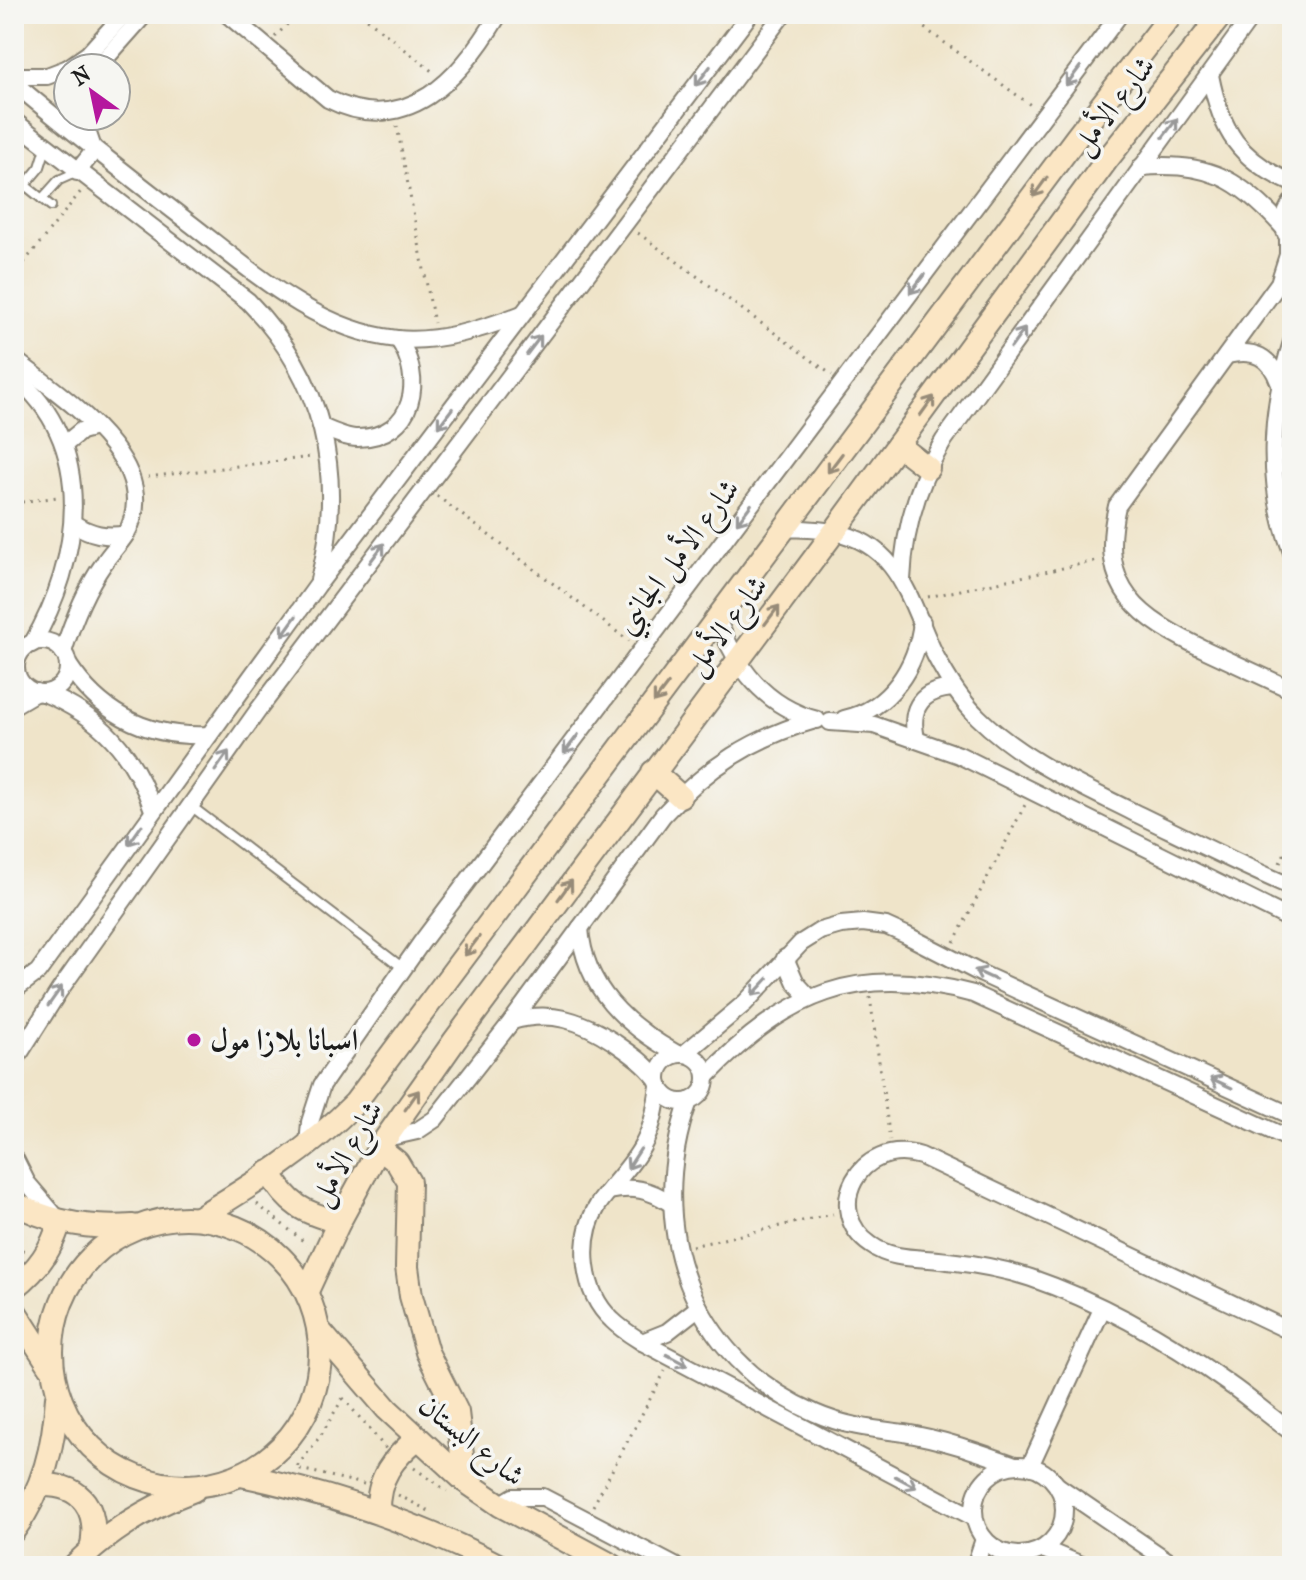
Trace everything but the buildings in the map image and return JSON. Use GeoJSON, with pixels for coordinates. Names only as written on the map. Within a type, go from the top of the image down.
{"type":"FeatureCollection","features":[{"type":"Feature","properties":{"kind":"main road","name":"شارع الأمل"},"geometry":{"type":"LineString","coordinates":[[198,1218],[283,1165],[355,1103],[1172,14]]}},
{"type":"Feature","properties":{"kind":"main road","name":"شارع الأمل"},"geometry":{"type":"LineString","coordinates":[[307,1291],[339,1222],[382,1143],[455,1040],[1106,161],[1222,14]]}},
{"type":"Feature","properties":{"kind":"main road"},"geometry":{"type":"LineString","coordinates":[[898,445],[928,468]]}},
{"type":"Feature","properties":{"kind":"main road"},"geometry":{"type":"LineString","coordinates":[[653,772],[680,796]]}},
{"type":"Feature","properties":{"kind":"main road"},"geometry":{"type":"LineString","coordinates":[[382,1143],[409,1182],[407,1267],[411,1296],[427,1352],[457,1412],[462,1490]]}},
{"type":"Feature","properties":{"kind":"main road"},"geometry":{"type":"LineString","coordinates":[[269,1172],[279,1190],[293,1204],[310,1214],[339,1222]]}},
{"type":"Feature","properties":{"kind":"main road"},"geometry":{"type":"LineString","coordinates":[[14,1203],[30,1212],[60,1221],[115,1227],[198,1218],[229,1225],[259,1239],[284,1260],[307,1291],[319,1330],[319,1374],[304,1415],[278,1451],[241,1475],[210,1484],[146,1511],[117,1529],[74,1566]]}},
{"type":"Feature","properties":{"kind":"main road"},"geometry":{"type":"LineString","coordinates":[[14,1530],[30,1508],[41,1485],[54,1436],[55,1381],[51,1344],[55,1318],[65,1294],[78,1271],[117,1236],[166,1220]]}},
{"type":"Feature","properties":{"kind":"main road"},"geometry":{"type":"LineString","coordinates":[[14,1288],[49,1251],[60,1221]]}},
{"type":"Feature","properties":{"kind":"main road"},"geometry":{"type":"LineString","coordinates":[[14,1310],[55,1381],[70,1422],[83,1439],[115,1467],[156,1482],[177,1486],[210,1484]]}},
{"type":"Feature","properties":{"kind":"main road","name":"شارع البستان"},"geometry":{"type":"LineString","coordinates":[[319,1330],[462,1490],[500,1505],[613,1566]]}},
{"type":"Feature","properties":{"kind":"main road"},"geometry":{"type":"LineString","coordinates":[[378,1512],[384,1475],[400,1453],[418,1438]]}},
{"type":"Feature","properties":{"kind":"main road"},"geometry":{"type":"LineString","coordinates":[[241,1475],[378,1512],[421,1527],[474,1558],[507,1562]]}},
{"type":"Feature","properties":{"kind":"main road"},"geometry":{"type":"LineString","coordinates":[[41,1485],[55,1484],[68,1488],[88,1507],[94,1534],[91,1550]]}},
{"type":"Feature","properties":{"kind":"street"},"geometry":{"type":"LineString","coordinates":[[90,52],[124,14]]}},
{"type":"Feature","properties":{"kind":"street"},"geometry":{"type":"LineString","coordinates":[[111,52],[145,14]]}},
{"type":"Feature","properties":{"kind":"street"},"geometry":{"type":"LineString","coordinates":[[227,14],[321,94],[343,107],[360,112],[394,111],[426,99],[465,62],[499,14]]}},
{"type":"Feature","properties":{"kind":"street"},"geometry":{"type":"LineString","coordinates":[[14,990],[38,972],[317,586],[750,14]]}},
{"type":"Feature","properties":{"kind":"street"},"geometry":{"type":"LineString","coordinates":[[14,1062],[38,1022],[259,709],[783,14]]}},
{"type":"Feature","properties":{"kind":"street","name":"شارع الأمل الجانبي"},"geometry":{"type":"LineString","coordinates":[[308,1145],[310,1122],[322,1085],[403,968],[1120,14]]}},
{"type":"Feature","properties":{"kind":"street"},"geometry":{"type":"LineString","coordinates":[[902,580],[912,511],[928,468],[944,440],[1253,14]]}},
{"type":"Feature","properties":{"kind":"street"},"geometry":{"type":"LineString","coordinates":[[14,76],[52,74]]}},
{"type":"Feature","properties":{"kind":"street"},"geometry":{"type":"LineString","coordinates":[[1210,75],[1216,106],[1228,134],[1248,158],[1292,183]]}},
{"type":"Feature","properties":{"kind":"street"},"geometry":{"type":"LineString","coordinates":[[14,83],[94,151],[288,297],[341,324],[398,339],[430,338],[493,325],[523,314]]}},
{"type":"Feature","properties":{"kind":"street"},"geometry":{"type":"LineString","coordinates":[[14,121],[248,301],[294,358],[306,380],[322,427],[327,455],[328,535],[317,586]]}},
{"type":"Feature","properties":{"kind":"street"},"geometry":{"type":"LineString","coordinates":[[84,177],[94,151],[87,132]]}},
{"type":"Feature","properties":{"kind":"street"},"geometry":{"type":"LineString","coordinates":[[1141,167],[1173,164],[1203,169],[1231,181],[1260,201],[1288,237]]}},
{"type":"Feature","properties":{"kind":"street"},"geometry":{"type":"LineString","coordinates":[[623,182],[644,198]]}},
{"type":"Feature","properties":{"kind":"street"},"geometry":{"type":"LineString","coordinates":[[1292,202],[1285,214],[1288,255],[1279,283],[1117,506],[1111,532],[1112,558],[1122,588],[1141,613],[1173,634],[1292,690]]}},
{"type":"Feature","properties":{"kind":"street"},"geometry":{"type":"LineString","coordinates":[[322,427],[355,438],[373,436],[401,418],[411,403],[414,387],[407,353],[398,339]]}},
{"type":"Feature","properties":{"kind":"street"},"geometry":{"type":"LineString","coordinates":[[1292,342],[1279,382],[1273,432],[1275,486],[1292,552]]}},
{"type":"Feature","properties":{"kind":"street"},"geometry":{"type":"LineString","coordinates":[[1227,355],[1244,351],[1260,355],[1273,366],[1279,382]]}},
{"type":"Feature","properties":{"kind":"street"},"geometry":{"type":"LineString","coordinates":[[14,359],[96,427],[116,448],[132,479],[134,505],[126,534],[83,598],[66,658],[65,680],[52,691],[14,705]]}},
{"type":"Feature","properties":{"kind":"street"},"geometry":{"type":"LineString","coordinates":[[14,376],[39,400],[64,445],[74,524],[60,586],[32,644]]}},
{"type":"Feature","properties":{"kind":"street"},"geometry":{"type":"LineString","coordinates":[[64,445],[74,434],[96,427]]}},
{"type":"Feature","properties":{"kind":"street"},"geometry":{"type":"LineString","coordinates":[[74,524],[93,534],[126,534]]}},
{"type":"Feature","properties":{"kind":"street"},"geometry":{"type":"LineString","coordinates":[[786,528],[834,532],[870,546],[888,560],[913,600],[935,655],[954,688],[999,737],[1027,757],[1055,774],[1292,887]]}},
{"type":"Feature","properties":{"kind":"street"},"geometry":{"type":"LineString","coordinates":[[717,618],[750,681],[773,701],[822,721],[874,725],[959,755],[1292,920]]}},
{"type":"Feature","properties":{"kind":"street"},"geometry":{"type":"LineString","coordinates":[[382,1143],[417,1131],[435,1119],[680,796],[736,752],[774,733],[822,721],[851,718],[870,709],[894,688],[912,662],[920,641],[922,620]]}},
{"type":"Feature","properties":{"kind":"street"},"geometry":{"type":"LineString","coordinates":[[153,810],[135,766],[105,729],[66,702],[22,683],[16,661],[23,650],[32,644],[49,642],[66,658],[93,697],[127,721],[167,734],[209,735]]}},
{"type":"Feature","properties":{"kind":"street"},"geometry":{"type":"LineString","coordinates":[[916,738],[913,724],[916,708],[925,696],[939,689],[954,688]]}},
{"type":"Feature","properties":{"kind":"street"},"geometry":{"type":"LineString","coordinates":[[1218,886],[1230,859]]}},
{"type":"Feature","properties":{"kind":"street"},"geometry":{"type":"LineString","coordinates":[[973,1517],[642,1342],[610,1319],[598,1303],[585,1265],[589,1225],[597,1207],[623,1176],[644,1143],[652,1125],[662,1063],[680,1054],[745,1003],[801,943],[820,931],[863,923],[886,926],[1292,1116]]}},
{"type":"Feature","properties":{"kind":"street"},"geometry":{"type":"LineString","coordinates":[[580,928],[585,961],[599,990],[627,1020],[680,1054],[697,1059],[706,1077]]}},
{"type":"Feature","properties":{"kind":"street"},"geometry":{"type":"LineString","coordinates":[[941,986],[947,957]]}},
{"type":"Feature","properties":{"kind":"street"},"geometry":{"type":"LineString","coordinates":[[785,958],[792,975],[809,997]]}},
{"type":"Feature","properties":{"kind":"street"},"geometry":{"type":"LineString","coordinates":[[1175,1566],[1057,1486],[1040,1470],[949,1443],[836,1421],[794,1403],[765,1384],[717,1335],[699,1307],[677,1249],[670,1203],[674,1151],[689,1101],[703,1089],[706,1077],[761,1027],[809,997],[868,983],[917,982],[973,994],[1292,1140]]}},
{"type":"Feature","properties":{"kind":"street"},"geometry":{"type":"LineString","coordinates":[[512,1021],[541,1015],[585,1024],[639,1059],[667,1098],[689,1101]]}},
{"type":"Feature","properties":{"kind":"street"},"geometry":{"type":"LineString","coordinates":[[1292,1332],[906,1151],[891,1152],[865,1165],[855,1178],[849,1194],[849,1211],[860,1236],[885,1253],[964,1263],[1056,1287],[1199,1363],[1292,1432]]}},
{"type":"Feature","properties":{"kind":"street"},"geometry":{"type":"LineString","coordinates":[[14,1157],[37,1197],[60,1221]]}},
{"type":"Feature","properties":{"kind":"street"},"geometry":{"type":"LineString","coordinates":[[609,1191],[635,1188],[670,1203]]}},
{"type":"Feature","properties":{"kind":"street"},"geometry":{"type":"LineString","coordinates":[[642,1342],[667,1332],[699,1307]]}},
{"type":"Feature","properties":{"kind":"street"},"geometry":{"type":"LineString","coordinates":[[1022,1466],[1102,1309]]}},
{"type":"Feature","properties":{"kind":"street"},"geometry":{"type":"LineString","coordinates":[[1022,1466],[997,1470],[983,1482],[975,1499],[973,1517],[984,1539],[1013,1561],[1043,1549],[1057,1534],[1064,1515],[1062,1495],[1057,1486]]}},
{"type":"Feature","properties":{"kind":"street"},"geometry":{"type":"LineString","coordinates":[[500,1505],[513,1497],[543,1497],[675,1566]]}},
{"type":"Feature","properties":{"kind":"street"},"geometry":{"type":"LineString","coordinates":[[975,1566],[984,1539]]}},
{"type":"Feature","properties":{"kind":"street"},"geometry":{"type":"LineString","coordinates":[[1043,1549],[1084,1566]]}},
{"type":"Feature","properties":{"kind":"lane"},"geometry":{"type":"LineString","coordinates":[[25,185],[40,167],[46,148]]}},
{"type":"Feature","properties":{"kind":"lane"},"geometry":{"type":"LineString","coordinates":[[42,199],[59,180],[84,177]]}},
{"type":"Feature","properties":{"kind":"lane"},"geometry":{"type":"LineString","coordinates":[[16,178],[51,206]]}},
{"type":"Feature","properties":{"kind":"lane"},"geometry":{"type":"LineString","coordinates":[[190,805],[403,968]]}},
{"type":"Feature","properties":{"kind":"path"},"geometry":{"type":"LineString","coordinates":[[267,49],[297,14]]}},
{"type":"Feature","properties":{"kind":"path"},"geometry":{"type":"LineString","coordinates":[[361,14],[445,82]]}},
{"type":"Feature","properties":{"kind":"path"},"geometry":{"type":"LineString","coordinates":[[905,14],[1045,114]]}},
{"type":"Feature","properties":{"kind":"path"},"geometry":{"type":"LineString","coordinates":[[394,111],[434,319],[430,338]]}},
{"type":"Feature","properties":{"kind":"path"},"geometry":{"type":"LineString","coordinates":[[14,275],[84,177]]}},
{"type":"Feature","properties":{"kind":"path"},"geometry":{"type":"LineString","coordinates":[[625,224],[843,382]]}},
{"type":"Feature","properties":{"kind":"path"},"geometry":{"type":"LineString","coordinates":[[132,479],[327,455]]}},
{"type":"Feature","properties":{"kind":"path"},"geometry":{"type":"LineString","coordinates":[[426,488],[641,650]]}},
{"type":"Feature","properties":{"kind":"path"},"geometry":{"type":"LineString","coordinates":[[14,503],[72,495]]}},
{"type":"Feature","properties":{"kind":"path"},"geometry":{"type":"LineString","coordinates":[[913,600],[1112,558]]}},
{"type":"Feature","properties":{"kind":"path"},"geometry":{"type":"LineString","coordinates":[[947,957],[1031,792]]}},
{"type":"Feature","properties":{"kind":"path"},"geometry":{"type":"LineString","coordinates":[[1272,878],[1292,838]]}},
{"type":"Feature","properties":{"kind":"path"},"geometry":{"type":"LineString","coordinates":[[868,983],[891,1152]]}},
{"type":"Feature","properties":{"kind":"path"},"geometry":{"type":"LineString","coordinates":[[242,1192],[323,1256]]}},
{"type":"Feature","properties":{"kind":"path"},"geometry":{"type":"LineString","coordinates":[[677,1249],[849,1211]]}},
{"type":"Feature","properties":{"kind":"path"},"geometry":{"type":"LineString","coordinates":[[14,1248],[26,1251],[32,1246]]}},
{"type":"Feature","properties":{"kind":"path"},"geometry":{"type":"LineString","coordinates":[[586,1519],[672,1358]]}},
{"type":"Feature","properties":{"kind":"path"},"geometry":{"type":"LineString","coordinates":[[343,1398],[387,1450],[368,1485],[296,1468],[343,1398]]}},
{"type":"Feature","properties":{"kind":"path"},"geometry":{"type":"LineString","coordinates":[[412,1467],[462,1490]]}},
{"type":"Feature","properties":{"kind":"path"},"geometry":{"type":"LineString","coordinates":[[391,1488],[406,1500],[445,1519]]}},
{"type":"Feature","properties":{"kind":"path"},"geometry":{"type":"LineString","coordinates":[[507,1562],[528,1566]]}},
{"type":"Feature","properties":{"kind":"place","name":"اسبانا بلازا مول"},"geometry":{"type":"Point","coordinates":[194,1040]}}]}
